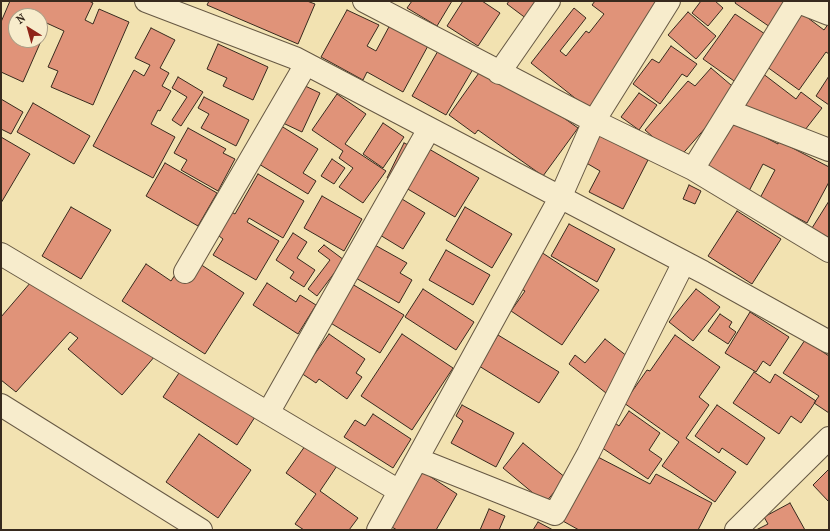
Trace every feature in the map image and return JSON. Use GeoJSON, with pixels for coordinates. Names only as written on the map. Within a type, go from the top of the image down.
{"type":"FeatureCollection","features":[{"type":"Feature","properties":{"kind":"street"},"geometry":{"type":"LineString","coordinates":[[146,1],[295,58],[684,262],[829,342]]}},
{"type":"Feature","properties":{"kind":"street"},"geometry":{"type":"LineString","coordinates":[[364,1],[397,8],[499,73],[693,169],[829,251]]}},
{"type":"Feature","properties":{"kind":"street"},"geometry":{"type":"LineString","coordinates":[[499,73],[549,1]]}},
{"type":"Feature","properties":{"kind":"street"},"geometry":{"type":"LineString","coordinates":[[378,530],[560,198],[594,121],[669,1]]}},
{"type":"Feature","properties":{"kind":"street"},"geometry":{"type":"LineString","coordinates":[[693,169],[797,1],[829,14]]}},
{"type":"Feature","properties":{"kind":"street"},"geometry":{"type":"LineString","coordinates":[[184,272],[306,64]]}},
{"type":"Feature","properties":{"kind":"street"},"geometry":{"type":"LineString","coordinates":[[729,111],[829,150]]}},
{"type":"Feature","properties":{"kind":"street"},"geometry":{"type":"LineString","coordinates":[[268,412],[429,129]]}},
{"type":"Feature","properties":{"kind":"street"},"geometry":{"type":"LineString","coordinates":[[1,254],[399,491]]}},
{"type":"Feature","properties":{"kind":"street"},"geometry":{"type":"LineString","coordinates":[[417,459],[555,514],[588,454],[684,262]]}},
{"type":"Feature","properties":{"kind":"street"},"geometry":{"type":"LineString","coordinates":[[1,405],[201,530]]}},
{"type":"Feature","properties":{"kind":"street"},"geometry":{"type":"LineString","coordinates":[[736,530],[829,438]]}},
{"type":"Feature","properties":{"kind":"building"},"geometry":{"type":"Polygon","coordinates":[[[10,1],[89,1],[93,3],[85,20],[93,24],[99,9],[129,22],[93,105],[51,87],[58,71],[48,67],[64,31],[48,24],[48,8],[8,8],[8,48],[38,48],[23,82],[1,72],[1,22],[10,1]]]}},
{"type":"Feature","properties":{"kind":"building"},"geometry":{"type":"Polygon","coordinates":[[[209,1],[307,1],[315,4],[298,44],[207,5],[209,1]]]}},
{"type":"Feature","properties":{"kind":"building"},"geometry":{"type":"Polygon","coordinates":[[[412,1],[452,1],[437,26],[407,8],[412,1]]]}},
{"type":"Feature","properties":{"kind":"building"},"geometry":{"type":"Polygon","coordinates":[[[463,1],[482,1],[500,13],[478,46],[447,26],[463,1]]]}},
{"type":"Feature","properties":{"kind":"building"},"geometry":{"type":"Polygon","coordinates":[[[509,1],[541,1],[539,28],[507,4],[509,1]]]}},
{"type":"Feature","properties":{"kind":"building"},"geometry":{"type":"Polygon","coordinates":[[[595,1],[674,1],[595,114],[531,63],[574,8],[586,18],[560,51],[566,56],[586,31],[589,33],[604,14],[592,5],[595,1]]]}},
{"type":"Feature","properties":{"kind":"building"},"geometry":{"type":"Polygon","coordinates":[[[701,1],[715,1],[723,8],[708,26],[692,13],[701,1]]]}},
{"type":"Feature","properties":{"kind":"building"},"geometry":{"type":"Polygon","coordinates":[[[736,1],[787,1],[737,83],[703,59],[735,14],[765,34],[770,27],[735,3],[736,1]]]}},
{"type":"Feature","properties":{"kind":"building"},"geometry":{"type":"Polygon","coordinates":[[[347,10],[379,25],[367,46],[376,51],[391,23],[429,44],[403,92],[367,72],[363,80],[321,57],[347,10]]]}},
{"type":"Feature","properties":{"kind":"building"},"geometry":{"type":"Polygon","coordinates":[[[688,12],[716,36],[696,59],[668,35],[688,12]]]}},
{"type":"Feature","properties":{"kind":"building"},"geometry":{"type":"Polygon","coordinates":[[[800,12],[824,30],[829,23],[829,54],[826,52],[799,90],[763,64],[800,12]]]}},
{"type":"Feature","properties":{"kind":"building"},"geometry":{"type":"Polygon","coordinates":[[[151,28],[175,40],[160,68],[169,73],[162,86],[171,91],[160,111],[158,110],[151,124],[175,137],[153,178],[93,146],[134,70],[144,76],[150,65],[135,58],[151,28]]]}},
{"type":"Feature","properties":{"kind":"building"},"geometry":{"type":"Polygon","coordinates":[[[218,44],[268,67],[253,100],[223,86],[227,78],[207,69],[218,44]]]}},
{"type":"Feature","properties":{"kind":"building"},"geometry":{"type":"Polygon","coordinates":[[[442,44],[476,64],[446,115],[412,96],[442,44]]]}},
{"type":"Feature","properties":{"kind":"building"},"geometry":{"type":"Polygon","coordinates":[[[671,46],[697,64],[687,77],[682,74],[660,104],[633,84],[652,59],[659,63],[671,46]]]}},
{"type":"Feature","properties":{"kind":"building"},"geometry":{"type":"Polygon","coordinates":[[[486,63],[578,128],[543,176],[478,130],[475,134],[449,115],[486,63]]]}},
{"type":"Feature","properties":{"kind":"building"},"geometry":{"type":"Polygon","coordinates":[[[711,68],[738,91],[678,159],[645,130],[688,81],[695,86],[711,68]]]}},
{"type":"Feature","properties":{"kind":"building"},"geometry":{"type":"Polygon","coordinates":[[[762,73],[796,99],[801,92],[822,108],[798,139],[734,109],[762,73]]]}},
{"type":"Feature","properties":{"kind":"building"},"geometry":{"type":"Polygon","coordinates":[[[829,76],[829,105],[816,96],[829,76]]]}},
{"type":"Feature","properties":{"kind":"building"},"geometry":{"type":"Polygon","coordinates":[[[178,77],[203,92],[181,126],[172,120],[187,97],[172,88],[178,77]]]}},
{"type":"Feature","properties":{"kind":"building"},"geometry":{"type":"Polygon","coordinates":[[[301,84],[320,93],[302,132],[283,123],[301,84]]]}},
{"type":"Feature","properties":{"kind":"building"},"geometry":{"type":"Polygon","coordinates":[[[639,93],[657,105],[639,130],[621,117],[639,93]]]}},
{"type":"Feature","properties":{"kind":"building"},"geometry":{"type":"Polygon","coordinates":[[[337,94],[366,114],[345,144],[386,171],[363,203],[339,187],[353,168],[339,158],[343,151],[312,130],[337,94]]]}},
{"type":"Feature","properties":{"kind":"building"},"geometry":{"type":"Polygon","coordinates":[[[204,97],[249,120],[236,146],[201,128],[209,114],[198,108],[204,97]]]}},
{"type":"Feature","properties":{"kind":"building"},"geometry":{"type":"Polygon","coordinates":[[[1,99],[23,112],[11,134],[1,129],[1,99]]]}},
{"type":"Feature","properties":{"kind":"building"},"geometry":{"type":"Polygon","coordinates":[[[33,103],[90,136],[74,164],[17,132],[33,103]]]}},
{"type":"Feature","properties":{"kind":"building"},"geometry":{"type":"Polygon","coordinates":[[[728,118],[778,144],[779,141],[829,167],[829,182],[807,223],[760,198],[775,170],[763,164],[749,191],[702,167],[728,118]]]}},
{"type":"Feature","properties":{"kind":"building"},"geometry":{"type":"Polygon","coordinates":[[[383,123],[404,137],[383,168],[363,154],[383,123]]]}},
{"type":"Feature","properties":{"kind":"building"},"geometry":{"type":"Polygon","coordinates":[[[278,124],[318,149],[303,173],[316,181],[308,194],[254,161],[278,124]]]}},
{"type":"Feature","properties":{"kind":"building"},"geometry":{"type":"Polygon","coordinates":[[[188,128],[226,149],[223,153],[235,159],[218,191],[181,170],[187,160],[174,153],[188,128]]]}},
{"type":"Feature","properties":{"kind":"building"},"geometry":{"type":"Polygon","coordinates":[[[597,134],[648,160],[623,209],[589,192],[600,171],[583,161],[597,134]]]}},
{"type":"Feature","properties":{"kind":"building"},"geometry":{"type":"Polygon","coordinates":[[[1,137],[30,154],[1,203],[1,137]]]}},
{"type":"Feature","properties":{"kind":"building"},"geometry":{"type":"Polygon","coordinates":[[[404,143],[415,148],[398,183],[387,178],[404,143]]]}},
{"type":"Feature","properties":{"kind":"building"},"geometry":{"type":"Polygon","coordinates":[[[429,149],[479,178],[455,217],[406,188],[429,149]]]}},
{"type":"Feature","properties":{"kind":"building"},"geometry":{"type":"Polygon","coordinates":[[[332,159],[345,168],[334,184],[321,176],[332,159]]]}},
{"type":"Feature","properties":{"kind":"building"},"geometry":{"type":"Polygon","coordinates":[[[165,163],[217,193],[198,226],[146,196],[165,163]]]}},
{"type":"Feature","properties":{"kind":"building"},"geometry":{"type":"Polygon","coordinates":[[[258,174],[304,201],[283,238],[249,218],[247,222],[279,241],[256,280],[213,255],[223,239],[215,233],[228,210],[235,214],[258,174]]]}},
{"type":"Feature","properties":{"kind":"building"},"geometry":{"type":"Polygon","coordinates":[[[689,185],[701,191],[695,204],[683,199],[689,185]]]}},
{"type":"Feature","properties":{"kind":"building"},"geometry":{"type":"Polygon","coordinates":[[[322,196],[362,219],[344,251],[304,228],[322,196]]]}},
{"type":"Feature","properties":{"kind":"building"},"geometry":{"type":"Polygon","coordinates":[[[397,196],[425,213],[403,249],[375,232],[397,196]]]}},
{"type":"Feature","properties":{"kind":"building"},"geometry":{"type":"Polygon","coordinates":[[[829,201],[829,238],[812,228],[829,201]]]}},
{"type":"Feature","properties":{"kind":"building"},"geometry":{"type":"Polygon","coordinates":[[[71,207],[111,230],[81,279],[42,256],[71,207]]]}},
{"type":"Feature","properties":{"kind":"building"},"geometry":{"type":"Polygon","coordinates":[[[465,207],[512,234],[492,268],[446,240],[465,207]]]}},
{"type":"Feature","properties":{"kind":"building"},"geometry":{"type":"Polygon","coordinates":[[[737,211],[781,239],[752,284],[708,256],[737,211]]]}},
{"type":"Feature","properties":{"kind":"building"},"geometry":{"type":"Polygon","coordinates":[[[569,224],[615,249],[597,282],[551,256],[569,224]]]}},
{"type":"Feature","properties":{"kind":"building"},"geometry":{"type":"Polygon","coordinates":[[[293,233],[307,242],[297,258],[315,270],[304,287],[290,278],[294,272],[276,260],[293,233]]]}},
{"type":"Feature","properties":{"kind":"building"},"geometry":{"type":"Polygon","coordinates":[[[373,244],[407,263],[400,273],[412,280],[399,303],[354,277],[373,244]]]}},
{"type":"Feature","properties":{"kind":"building"},"geometry":{"type":"Polygon","coordinates":[[[324,245],[344,260],[317,296],[308,289],[330,260],[318,251],[324,245]]]}},
{"type":"Feature","properties":{"kind":"building"},"geometry":{"type":"Polygon","coordinates":[[[446,250],[490,275],[473,305],[429,280],[446,250]]]}},
{"type":"Feature","properties":{"kind":"building"},"geometry":{"type":"Polygon","coordinates":[[[541,252],[599,290],[562,345],[511,311],[525,291],[518,287],[541,252]]]}},
{"type":"Feature","properties":{"kind":"building"},"geometry":{"type":"Polygon","coordinates":[[[146,264],[171,281],[177,272],[200,264],[244,293],[205,354],[122,301],[146,264]]]}},
{"type":"Feature","properties":{"kind":"building"},"geometry":{"type":"Polygon","coordinates":[[[31,282],[155,356],[122,395],[68,349],[78,338],[70,332],[16,392],[1,380],[1,317],[31,282]]]}},
{"type":"Feature","properties":{"kind":"building"},"geometry":{"type":"Polygon","coordinates":[[[267,283],[296,302],[300,295],[316,305],[298,334],[253,305],[267,283]]]}},
{"type":"Feature","properties":{"kind":"building"},"geometry":{"type":"Polygon","coordinates":[[[352,284],[404,315],[380,353],[329,322],[352,284]]]}},
{"type":"Feature","properties":{"kind":"building"},"geometry":{"type":"Polygon","coordinates":[[[423,289],[474,322],[456,350],[405,317],[423,289]]]}},
{"type":"Feature","properties":{"kind":"building"},"geometry":{"type":"Polygon","coordinates":[[[696,289],[720,307],[693,341],[669,322],[696,289]]]}},
{"type":"Feature","properties":{"kind":"building"},"geometry":{"type":"Polygon","coordinates":[[[750,312],[789,337],[770,366],[763,361],[756,372],[725,353],[750,312]]]}},
{"type":"Feature","properties":{"kind":"building"},"geometry":{"type":"Polygon","coordinates":[[[720,314],[732,322],[729,327],[736,332],[728,344],[708,331],[720,314]]]}},
{"type":"Feature","properties":{"kind":"building"},"geometry":{"type":"Polygon","coordinates":[[[329,334],[365,359],[356,373],[362,377],[347,399],[319,379],[316,383],[301,373],[329,334]]]}},
{"type":"Feature","properties":{"kind":"building"},"geometry":{"type":"Polygon","coordinates":[[[402,334],[453,368],[412,430],[361,396],[402,334]]]}},
{"type":"Feature","properties":{"kind":"building"},"geometry":{"type":"Polygon","coordinates":[[[498,335],[559,372],[539,403],[479,366],[498,335]]]}},
{"type":"Feature","properties":{"kind":"building"},"geometry":{"type":"Polygon","coordinates":[[[675,335],[720,367],[699,397],[709,405],[686,438],[736,472],[715,502],[662,466],[679,442],[624,403],[647,370],[650,371],[675,335]]]}},
{"type":"Feature","properties":{"kind":"building"},"geometry":{"type":"Polygon","coordinates":[[[605,339],[632,360],[606,393],[569,364],[575,355],[585,363],[605,339]]]}},
{"type":"Feature","properties":{"kind":"building"},"geometry":{"type":"Polygon","coordinates":[[[805,340],[829,356],[829,413],[814,403],[819,396],[783,373],[805,340]]]}},
{"type":"Feature","properties":{"kind":"building"},"geometry":{"type":"Polygon","coordinates":[[[189,358],[262,406],[237,445],[163,397],[189,358]]]}},
{"type":"Feature","properties":{"kind":"building"},"geometry":{"type":"Polygon","coordinates":[[[754,372],[770,383],[775,374],[816,401],[801,423],[791,416],[779,434],[733,403],[754,372]]]}},
{"type":"Feature","properties":{"kind":"building"},"geometry":{"type":"Polygon","coordinates":[[[462,405],[514,433],[496,467],[451,443],[463,421],[456,416],[462,405]]]}},
{"type":"Feature","properties":{"kind":"building"},"geometry":{"type":"Polygon","coordinates":[[[717,405],[765,438],[747,465],[722,448],[719,453],[695,436],[717,405]]]}},
{"type":"Feature","properties":{"kind":"building"},"geometry":{"type":"Polygon","coordinates":[[[629,411],[660,433],[649,450],[662,459],[648,479],[595,443],[611,420],[619,426],[629,411]]]}},
{"type":"Feature","properties":{"kind":"building"},"geometry":{"type":"Polygon","coordinates":[[[373,414],[411,439],[393,468],[344,437],[355,420],[365,426],[373,414]]]}},
{"type":"Feature","properties":{"kind":"building"},"geometry":{"type":"Polygon","coordinates":[[[199,434],[251,470],[218,518],[166,482],[199,434]]]}},
{"type":"Feature","properties":{"kind":"building"},"geometry":{"type":"Polygon","coordinates":[[[310,439],[341,460],[320,491],[358,518],[349,530],[304,530],[295,524],[316,494],[286,473],[310,439]]]}},
{"type":"Feature","properties":{"kind":"building"},"geometry":{"type":"Polygon","coordinates":[[[523,443],[566,478],[545,503],[503,468],[523,443]]]}},
{"type":"Feature","properties":{"kind":"building"},"geometry":{"type":"Polygon","coordinates":[[[594,455],[650,484],[656,474],[712,503],[698,530],[579,530],[561,520],[594,455]]]}},
{"type":"Feature","properties":{"kind":"building"},"geometry":{"type":"Polygon","coordinates":[[[417,468],[457,494],[436,530],[397,530],[385,523],[417,468]]]}},
{"type":"Feature","properties":{"kind":"building"},"geometry":{"type":"Polygon","coordinates":[[[829,469],[829,502],[813,485],[829,469]]]}},
{"type":"Feature","properties":{"kind":"building"},"geometry":{"type":"Polygon","coordinates":[[[790,503],[805,530],[756,530],[768,524],[764,517],[790,503]]]}},
{"type":"Feature","properties":{"kind":"building"},"geometry":{"type":"Polygon","coordinates":[[[489,509],[505,516],[499,530],[480,530],[489,509]]]}},
{"type":"Feature","properties":{"kind":"building"},"geometry":{"type":"Polygon","coordinates":[[[538,522],[553,530],[533,530],[538,522]]]}}]}
